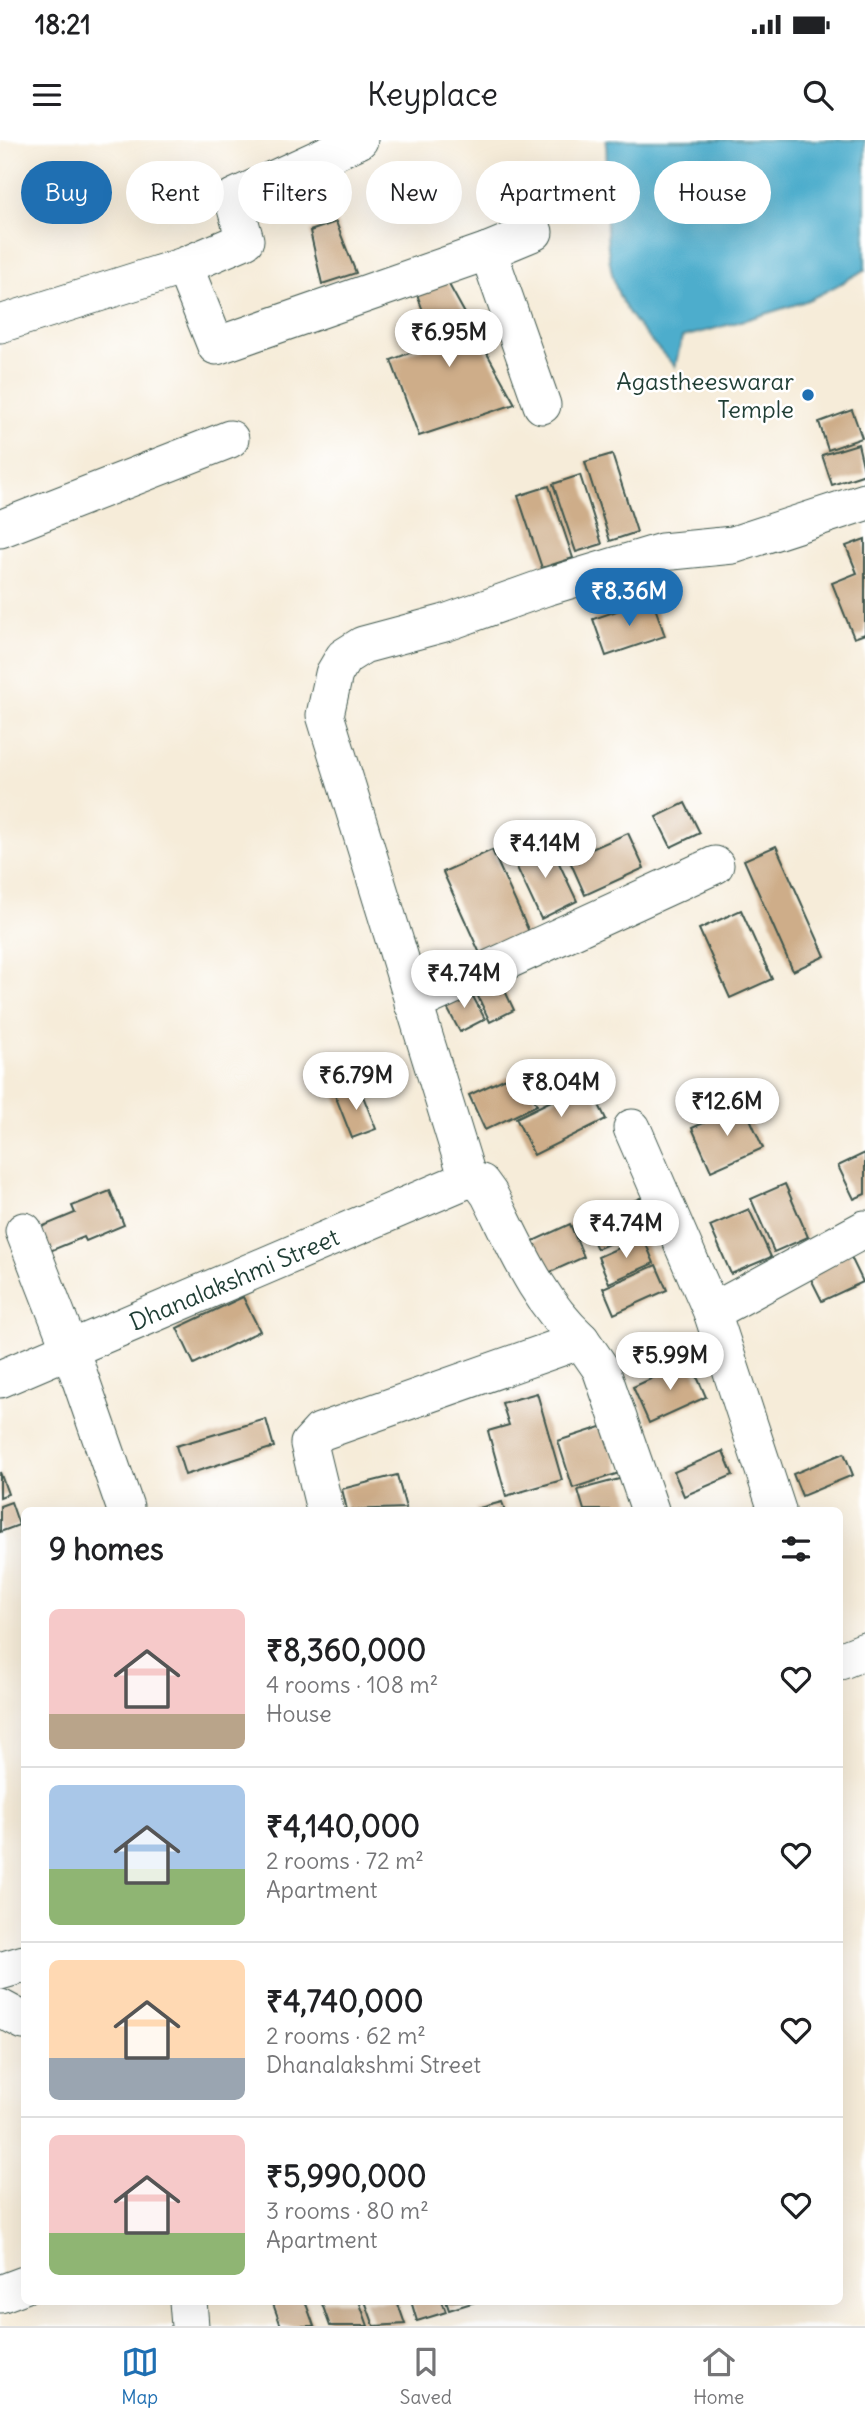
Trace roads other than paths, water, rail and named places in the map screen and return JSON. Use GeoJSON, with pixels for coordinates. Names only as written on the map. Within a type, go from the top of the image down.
{"type":"FeatureCollection","features":[{"type":"Feature","properties":{"kind":"street"},"geometry":{"type":"LineString","coordinates":[[0,324],[184,266],[244,240],[233,198],[359,140]]}},
{"type":"Feature","properties":{"kind":"street"},"geometry":{"type":"LineString","coordinates":[[184,266],[216,346],[488,251],[534,232]]}},
{"type":"Feature","properties":{"kind":"street"},"geometry":{"type":"LineString","coordinates":[[488,251],[542,405]]}},
{"type":"Feature","properties":{"kind":"street"},"geometry":{"type":"LineString","coordinates":[[0,529],[230,439]]}},
{"type":"Feature","properties":{"kind":"street"},"geometry":{"type":"LineString","coordinates":[[649,1507],[601,1369],[581,1340],[564,1324],[533,1282],[489,1194],[481,1183],[468,1179],[325,715],[328,693],[344,657],[363,645],[445,623],[546,587],[649,556],[733,545],[865,502]]}},
{"type":"Feature","properties":{"kind":"street"},"geometry":{"type":"LineString","coordinates":[[413,1004],[715,865]]}},
{"type":"Feature","properties":{"kind":"street"},"geometry":{"type":"LineString","coordinates":[[632,1128],[712,1312],[776,1507]]}},
{"type":"Feature","properties":{"kind":"street","name":"Dhanalakshmi Street"},"geometry":{"type":"LineString","coordinates":[[0,1379],[468,1179]]}},
{"type":"Feature","properties":{"kind":"street"},"geometry":{"type":"LineString","coordinates":[[712,1312],[865,1229]]}},
{"type":"Feature","properties":{"kind":"street"},"geometry":{"type":"LineString","coordinates":[[24,1231],[70,1349],[125,1507]]}},
{"type":"Feature","properties":{"kind":"street"},"geometry":{"type":"LineString","coordinates":[[324,1507],[309,1444],[320,1432],[581,1340]]}},
{"type":"Feature","properties":{"kind":"street"},"geometry":{"type":"LineString","coordinates":[[843,1660],[865,1651]]}},
{"type":"Feature","properties":{"kind":"street"},"geometry":{"type":"LineString","coordinates":[[0,1971],[21,1965]]}},
{"type":"Feature","properties":{"kind":"street"},"geometry":{"type":"LineString","coordinates":[[0,2008],[21,2019]]}},
{"type":"Feature","properties":{"kind":"street"},"geometry":{"type":"LineString","coordinates":[[0,2294],[21,2287]]}},
{"type":"Feature","properties":{"kind":"street"},"geometry":{"type":"LineString","coordinates":[[188,2305],[190,2326]]}},
{"type":"Feature","properties":{"kind":"water"},"geometry":{"type":"Polygon","coordinates":[[[606,140],[865,140],[865,270],[806,301],[682,337],[675,367],[630,315],[613,278],[606,224],[640,224],[640,161],[607,161],[606,140]]]}},
{"type":"Feature","properties":{"kind":"place","name":"Agastheeswarar Temple"},"geometry":{"type":"Point","coordinates":[808,395]}}]}
